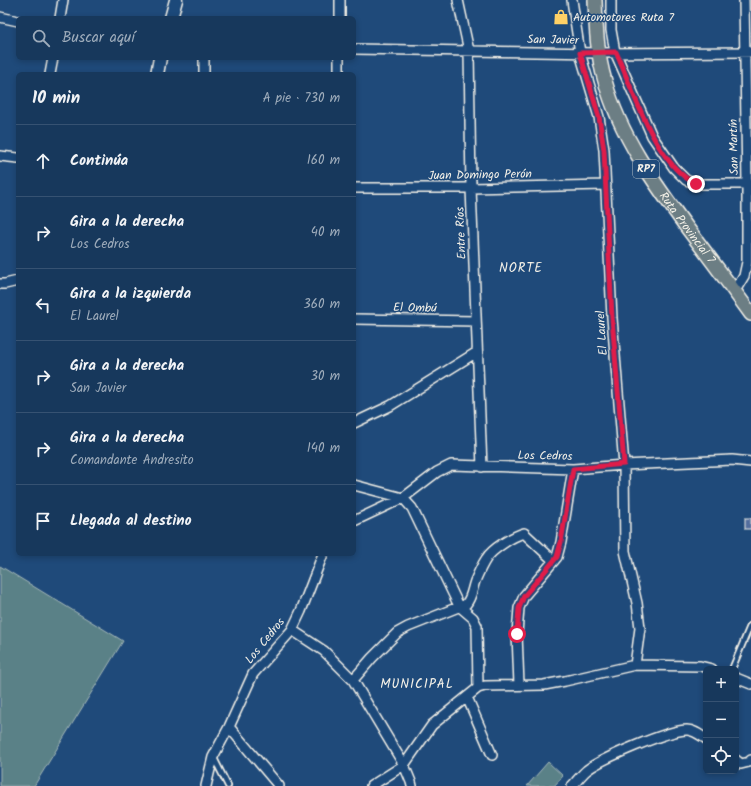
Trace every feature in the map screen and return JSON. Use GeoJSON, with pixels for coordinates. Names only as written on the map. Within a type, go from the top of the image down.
{"type":"FeatureCollection","features":[{"type":"Feature","properties":{"kind":"main road"},"geometry":{"type":"LineString","coordinates":[[172,16],[176,0]]}},
{"type":"Feature","properties":{"kind":"main road","name":"Ruta Provincial 7"},"geometry":{"type":"LineString","coordinates":[[595,0],[599,53],[605,82],[619,120],[640,160],[662,194],[751,314]]}},
{"type":"Feature","properties":{"kind":"main road"},"geometry":{"type":"LineString","coordinates":[[157,72],[160,60]]}},
{"type":"Feature","properties":{"kind":"street"},"geometry":{"type":"LineString","coordinates":[[60,16],[63,0]]}},
{"type":"Feature","properties":{"kind":"street"},"geometry":{"type":"LineString","coordinates":[[340,0],[340,16]]}},
{"type":"Feature","properties":{"kind":"street","name":"Entre Ríos"},"geometry":{"type":"LineString","coordinates":[[458,0],[469,51],[471,188],[482,467]]}},
{"type":"Feature","properties":{"kind":"street","name":"El Laurel"},"geometry":{"type":"LineString","coordinates":[[572,0],[580,53],[599,117],[604,150],[612,318],[624,464],[625,551],[637,603],[640,628],[635,665]]}},
{"type":"Feature","properties":{"kind":"street"},"geometry":{"type":"LineString","coordinates":[[611,0],[612,30],[616,52],[652,136],[674,168],[686,180],[696,184],[749,184]]}},
{"type":"Feature","properties":{"kind":"street","name":"San Martín"},"geometry":{"type":"LineString","coordinates":[[735,291],[744,276],[747,262],[749,184],[748,52],[744,0]]}},
{"type":"Feature","properties":{"kind":"street"},"geometry":{"type":"LineString","coordinates":[[0,17],[16,21]]}},
{"type":"Feature","properties":{"kind":"street","name":"San Javier"},"geometry":{"type":"LineString","coordinates":[[356,49],[580,53],[748,52]]}},
{"type":"Feature","properties":{"kind":"street"},"geometry":{"type":"LineString","coordinates":[[50,72],[53,60]]}},
{"type":"Feature","properties":{"kind":"street"},"geometry":{"type":"LineString","coordinates":[[204,60],[204,72]]}},
{"type":"Feature","properties":{"kind":"street"},"geometry":{"type":"LineString","coordinates":[[339,60],[339,72]]}},
{"type":"Feature","properties":{"kind":"street"},"geometry":{"type":"LineString","coordinates":[[0,156],[16,158]]}},
{"type":"Feature","properties":{"kind":"street","name":"Juan Domingo Perón"},"geometry":{"type":"LineString","coordinates":[[356,188],[471,188],[606,185]]}},
{"type":"Feature","properties":{"kind":"street"},"geometry":{"type":"LineString","coordinates":[[0,284],[16,281]]}},
{"type":"Feature","properties":{"kind":"street","name":"El Ombú"},"geometry":{"type":"LineString","coordinates":[[356,319],[476,321]]}},
{"type":"Feature","properties":{"kind":"street"},"geometry":{"type":"LineString","coordinates":[[356,422],[390,406],[477,352]]}},
{"type":"Feature","properties":{"kind":"street","name":"Los Cedros"},"geometry":{"type":"LineString","coordinates":[[356,520],[403,498],[437,472],[450,465],[573,469],[624,464],[732,460],[751,462]]}},
{"type":"Feature","properties":{"kind":"street"},"geometry":{"type":"LineString","coordinates":[[519,685],[517,634],[519,608],[524,596],[557,557],[561,542],[573,469]]}},
{"type":"Feature","properties":{"kind":"street"},"geometry":{"type":"LineString","coordinates":[[356,486],[403,498],[412,508],[459,606],[473,618],[477,626],[478,688]]}},
{"type":"Feature","properties":{"kind":"street"},"geometry":{"type":"LineString","coordinates":[[352,680],[372,658],[398,634],[408,627],[466,604],[470,599],[475,582],[490,553],[517,535],[524,532],[554,561]]}},
{"type":"Feature","properties":{"kind":"street","name":"Los Cedros"},"geometry":{"type":"LineString","coordinates":[[206,786],[213,757],[254,674],[292,630],[322,556]]}},
{"type":"Feature","properties":{"kind":"street"},"geometry":{"type":"LineString","coordinates":[[292,630],[324,651],[352,680],[404,765],[412,786]]}},
{"type":"Feature","properties":{"kind":"street"},"geometry":{"type":"LineString","coordinates":[[371,786],[404,765],[432,725],[478,688],[485,686],[544,685],[635,665],[703,667]]}},
{"type":"Feature","properties":{"kind":"street"},"geometry":{"type":"LineString","coordinates":[[739,679],[751,684]]}},
{"type":"Feature","properties":{"kind":"street"},"geometry":{"type":"LineString","coordinates":[[467,697],[492,755]]}},
{"type":"Feature","properties":{"kind":"street"},"geometry":{"type":"LineString","coordinates":[[229,727],[279,786]]}},
{"type":"Feature","properties":{"kind":"street"},"geometry":{"type":"LineString","coordinates":[[572,786],[587,770],[619,753],[669,734],[687,730],[697,732],[705,738]]}},
{"type":"Feature","properties":{"kind":"street"},"geometry":{"type":"LineString","coordinates":[[739,762],[741,764],[751,760]]}},
{"type":"Feature","properties":{"kind":"lane"},"geometry":{"type":"LineString","coordinates":[[733,666],[750,626]]}},
{"type":"Feature","properties":{"kind":"lane"},"geometry":{"type":"LineString","coordinates":[[213,757],[228,786]]}},
{"type":"Feature","properties":{"kind":"green space"},"geometry":{"type":"Polygon","coordinates":[[[0,566],[123,641],[34,786],[0,786],[0,566]]]}},
{"type":"Feature","properties":{"kind":"green space"},"geometry":{"type":"Polygon","coordinates":[[[548,762],[563,776],[554,786],[527,786],[548,762]]]}},
{"type":"Feature","properties":{"kind":"building"},"geometry":{"type":"Polygon","coordinates":[[[745,518],[751,518],[751,529],[745,529],[745,518]]]}},
{"type":"Feature","properties":{"kind":"place","name":"Automotores Ruta 7"},"geometry":{"type":"Point","coordinates":[561,17]}},
{"type":"Feature","properties":{"kind":"district","name":"NORTE"},"geometry":{"type":"Point","coordinates":[521,268]}},
{"type":"Feature","properties":{"kind":"district","name":"MUNICIPAL"},"geometry":{"type":"Point","coordinates":[417,684]}},
{"type":"Feature","properties":{"kind":"route"},"geometry":{"type":"LineString","coordinates":[[517,634],[519,608],[524,596],[557,557],[561,542],[573,469],[624,464],[612,318],[604,150],[599,117],[580,53],[616,52],[652,136],[674,168],[686,180],[696,184]]}}]}
